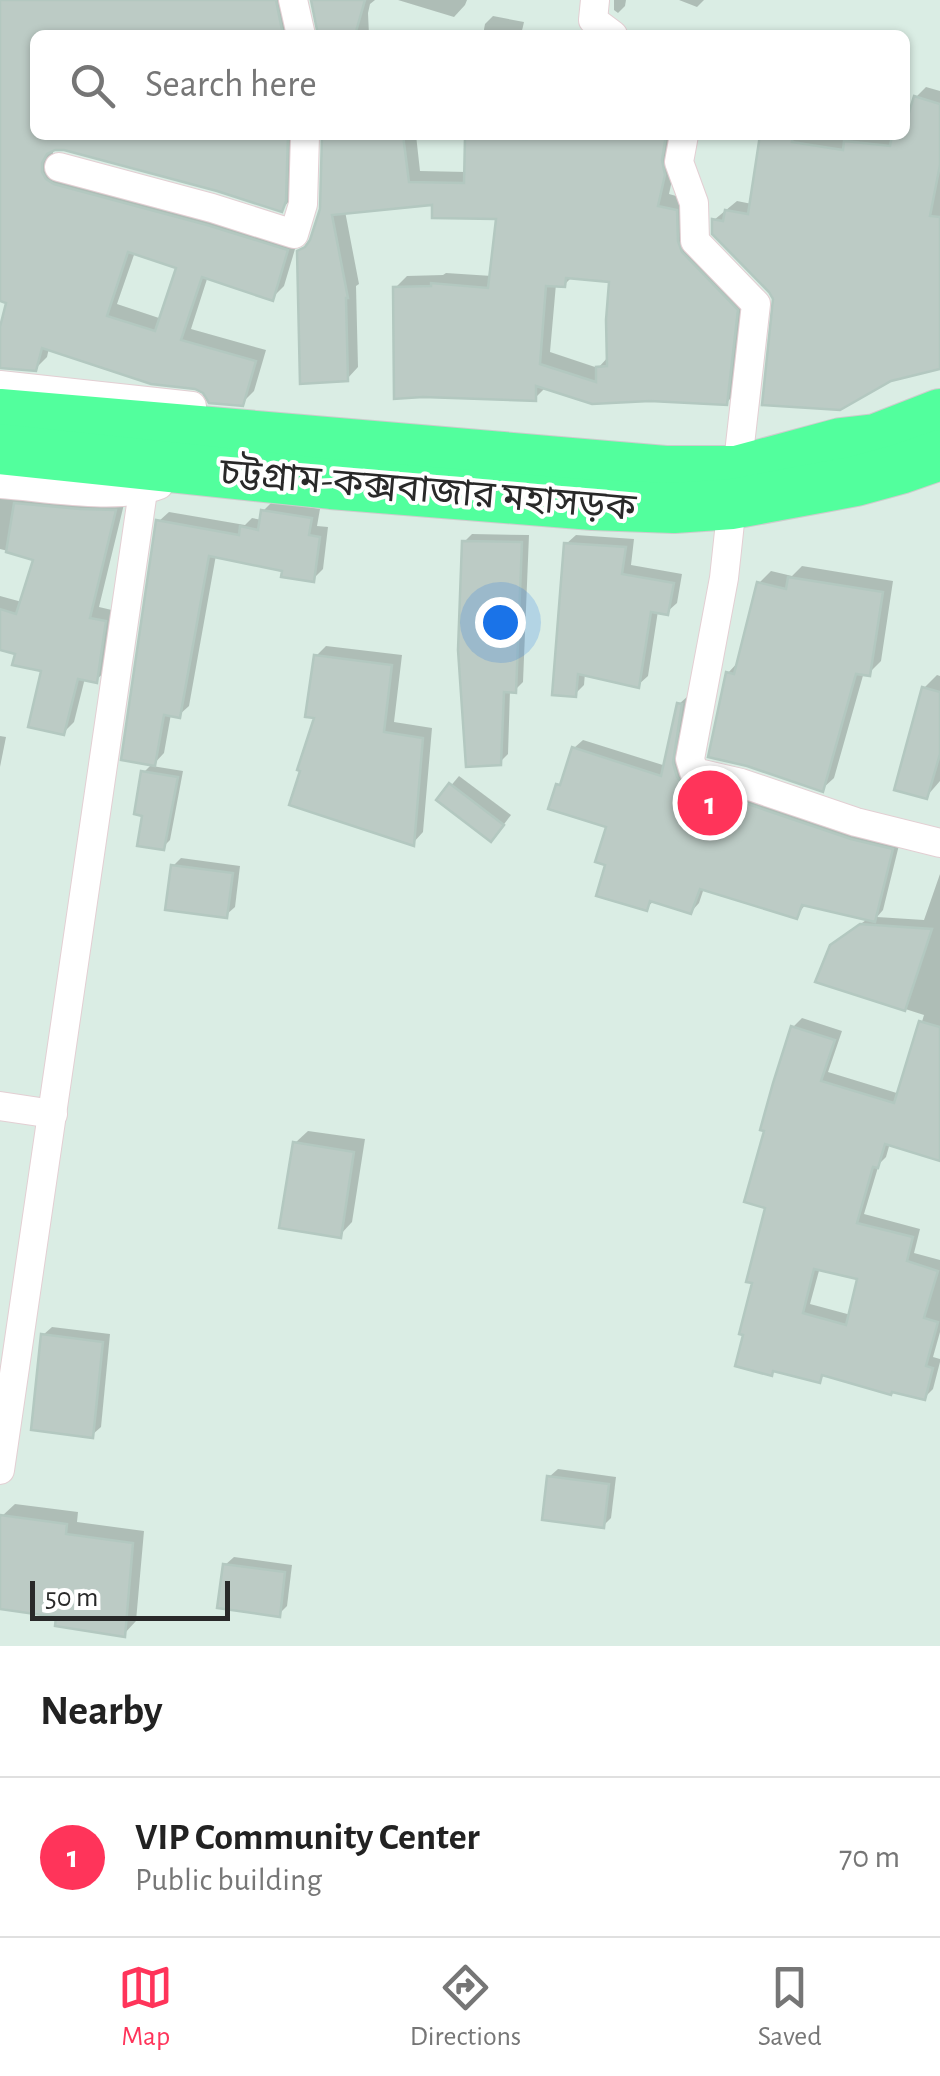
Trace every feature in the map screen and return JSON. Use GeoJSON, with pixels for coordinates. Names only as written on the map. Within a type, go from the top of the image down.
{"type":"FeatureCollection","features":[{"type":"Feature","properties":{"kind":"highway","name":"চট্টগ্রাম-কক্সবাজার মহাসড়ক"},"geometry":{"type":"LineString","coordinates":[[0,414],[334,464]]}},
{"type":"Feature","properties":{"kind":"highway","name":"চট্টগ্রাম-কক্সবাজার মহাসড়ক"},"geometry":{"type":"LineString","coordinates":[[0,449],[198,470],[334,464],[666,472],[735,488],[848,462],[900,469],[939,422]]}},
{"type":"Feature","properties":{"kind":"highway"},"geometry":{"type":"LineString","coordinates":[[848,462],[939,422]]}},
{"type":"Feature","properties":{"kind":"street"},"geometry":{"type":"LineString","coordinates":[[293,0],[301,30]]}},
{"type":"Feature","properties":{"kind":"street"},"geometry":{"type":"LineString","coordinates":[[595,0],[593,20],[606,30]]}},
{"type":"Feature","properties":{"kind":"street"},"geometry":{"type":"LineString","coordinates":[[59,166],[294,234],[304,204],[305,140]]}},
{"type":"Feature","properties":{"kind":"street"},"geometry":{"type":"LineString","coordinates":[[683,140],[679,162],[694,204],[695,241],[756,304],[724,578],[690,759],[694,772],[741,783],[856,822],[940,843]]}},
{"type":"Feature","properties":{"kind":"street"},"geometry":{"type":"LineString","coordinates":[[0,385],[271,415],[292,421],[334,464]]}},
{"type":"Feature","properties":{"kind":"street"},"geometry":{"type":"LineString","coordinates":[[0,484],[143,491],[198,470]]}},
{"type":"Feature","properties":{"kind":"street"},"geometry":{"type":"LineString","coordinates":[[0,1470],[143,491]]}},
{"type":"Feature","properties":{"kind":"street"},"geometry":{"type":"LineString","coordinates":[[0,1106],[53,1114]]}},
{"type":"Feature","properties":{"kind":"building"},"geometry":{"type":"Polygon","coordinates":[[[0,0],[276,0],[282,30],[30,30],[30,140],[288,140],[286,201],[282,212],[64,150],[47,154],[42,163],[46,179],[54,184],[288,250],[273,301],[202,277],[181,340],[256,361],[243,406],[209,403],[195,389],[151,384],[42,348],[36,371],[0,368],[0,327],[6,303],[0,301],[0,0]],[[128,252],[107,316],[155,331],[176,268],[128,252]]]}},
{"type":"Feature","properties":{"kind":"building"},"geometry":{"type":"Polygon","coordinates":[[[311,0],[365,0],[356,30],[317,30],[311,0]]]}},
{"type":"Feature","properties":{"kind":"building"},"geometry":{"type":"Polygon","coordinates":[[[914,96],[940,104],[940,165],[930,216],[940,217],[940,369],[891,381],[840,410],[762,405],[773,299],[712,234],[712,219],[723,221],[725,210],[748,214],[759,140],[792,140],[843,150],[844,141],[890,146],[891,140],[910,140],[914,96]]]}},
{"type":"Feature","properties":{"kind":"building"},"geometry":{"type":"Polygon","coordinates":[[[322,140],[404,140],[409,182],[464,183],[465,140],[665,140],[662,160],[665,175],[658,206],[677,210],[682,252],[738,310],[727,405],[650,401],[592,404],[536,386],[536,401],[394,399],[393,287],[431,283],[488,288],[496,219],[432,218],[432,205],[332,215],[348,298],[348,381],[300,384],[297,251],[310,240],[320,209],[322,140]],[[566,278],[565,287],[546,286],[540,364],[596,382],[596,367],[607,366],[609,282],[566,278]]]}},
{"type":"Feature","properties":{"kind":"building"},"geometry":{"type":"Polygon","coordinates":[[[14,503],[116,510],[90,618],[106,621],[97,683],[78,679],[64,735],[28,727],[41,671],[12,665],[15,654],[0,650],[0,609],[16,614],[33,560],[6,552],[14,503]]]}},
{"type":"Feature","properties":{"kind":"building"},"geometry":{"type":"Polygon","coordinates":[[[261,510],[312,518],[309,535],[320,537],[314,582],[281,577],[282,571],[209,556],[180,718],[164,715],[155,766],[121,760],[156,520],[239,535],[240,526],[258,530],[261,510]]]}},
{"type":"Feature","properties":{"kind":"building"},"geometry":{"type":"Polygon","coordinates":[[[462,541],[522,542],[516,693],[504,692],[501,765],[466,767],[458,650],[462,541]]]}},
{"type":"Feature","properties":{"kind":"building"},"geometry":{"type":"Polygon","coordinates":[[[564,543],[626,547],[622,574],[674,583],[668,615],[651,612],[639,688],[578,674],[576,697],[552,695],[564,543]]]}},
{"type":"Feature","properties":{"kind":"building"},"geometry":{"type":"Polygon","coordinates":[[[788,577],[883,592],[870,676],[856,674],[823,792],[708,757],[726,672],[734,674],[757,582],[786,589],[788,577]]]}},
{"type":"Feature","properties":{"kind":"building"},"geometry":{"type":"Polygon","coordinates":[[[314,655],[392,665],[384,732],[423,738],[414,846],[289,805],[314,718],[305,717],[314,655]]]}},
{"type":"Feature","properties":{"kind":"building"},"geometry":{"type":"Polygon","coordinates":[[[922,687],[940,692],[940,754],[927,799],[894,790],[922,687]]]}},
{"type":"Feature","properties":{"kind":"building"},"geometry":{"type":"Polygon","coordinates":[[[677,703],[682,704],[673,763],[683,785],[893,849],[875,922],[802,905],[797,919],[700,889],[691,914],[650,901],[647,911],[596,896],[605,865],[595,862],[606,827],[548,809],[556,784],[560,785],[572,747],[661,776],[677,703]]]}},
{"type":"Feature","properties":{"kind":"building"},"geometry":{"type":"Polygon","coordinates":[[[141,771],[178,777],[164,850],[137,846],[142,816],[134,814],[141,771]]]}},
{"type":"Feature","properties":{"kind":"building"},"geometry":{"type":"Polygon","coordinates":[[[449,783],[504,825],[491,842],[436,800],[449,783]]]}},
{"type":"Feature","properties":{"kind":"building"},"geometry":{"type":"Polygon","coordinates":[[[171,865],[233,873],[227,918],[165,910],[171,865]]]}},
{"type":"Feature","properties":{"kind":"building"},"geometry":{"type":"Polygon","coordinates":[[[860,924],[932,929],[905,1011],[815,982],[830,945],[860,924]]]}},
{"type":"Feature","properties":{"kind":"building"},"geometry":{"type":"Polygon","coordinates":[[[919,1021],[940,1027],[940,1161],[885,1144],[878,1168],[873,1167],[857,1223],[913,1237],[907,1261],[938,1271],[924,1318],[938,1322],[926,1366],[933,1368],[925,1400],[892,1392],[891,1395],[822,1375],[820,1383],[735,1366],[752,1283],[746,1282],[765,1208],[744,1202],[764,1131],[760,1130],[791,1026],[835,1040],[821,1081],[894,1103],[919,1021]],[[814,1269],[803,1313],[846,1325],[857,1279],[814,1269]]]}},
{"type":"Feature","properties":{"kind":"building"},"geometry":{"type":"Polygon","coordinates":[[[293,1142],[354,1152],[341,1238],[279,1228],[293,1142]]]}},
{"type":"Feature","properties":{"kind":"building"},"geometry":{"type":"Polygon","coordinates":[[[41,1334],[103,1342],[93,1438],[31,1430],[41,1334]]]}},
{"type":"Feature","properties":{"kind":"building"},"geometry":{"type":"Polygon","coordinates":[[[547,1476],[609,1484],[604,1528],[542,1520],[547,1476]]]}},
{"type":"Feature","properties":{"kind":"building"},"geometry":{"type":"Polygon","coordinates":[[[0,1515],[67,1524],[66,1534],[133,1543],[125,1637],[55,1626],[56,1617],[0,1609],[0,1515]]]}},
{"type":"Feature","properties":{"kind":"building"},"geometry":{"type":"Polygon","coordinates":[[[223,1564],[285,1572],[280,1617],[217,1608],[223,1564]]]}},
{"type":"Feature","properties":{"kind":"place","name":"VIP Community Center"},"geometry":{"type":"Point","coordinates":[710,803]}}]}
